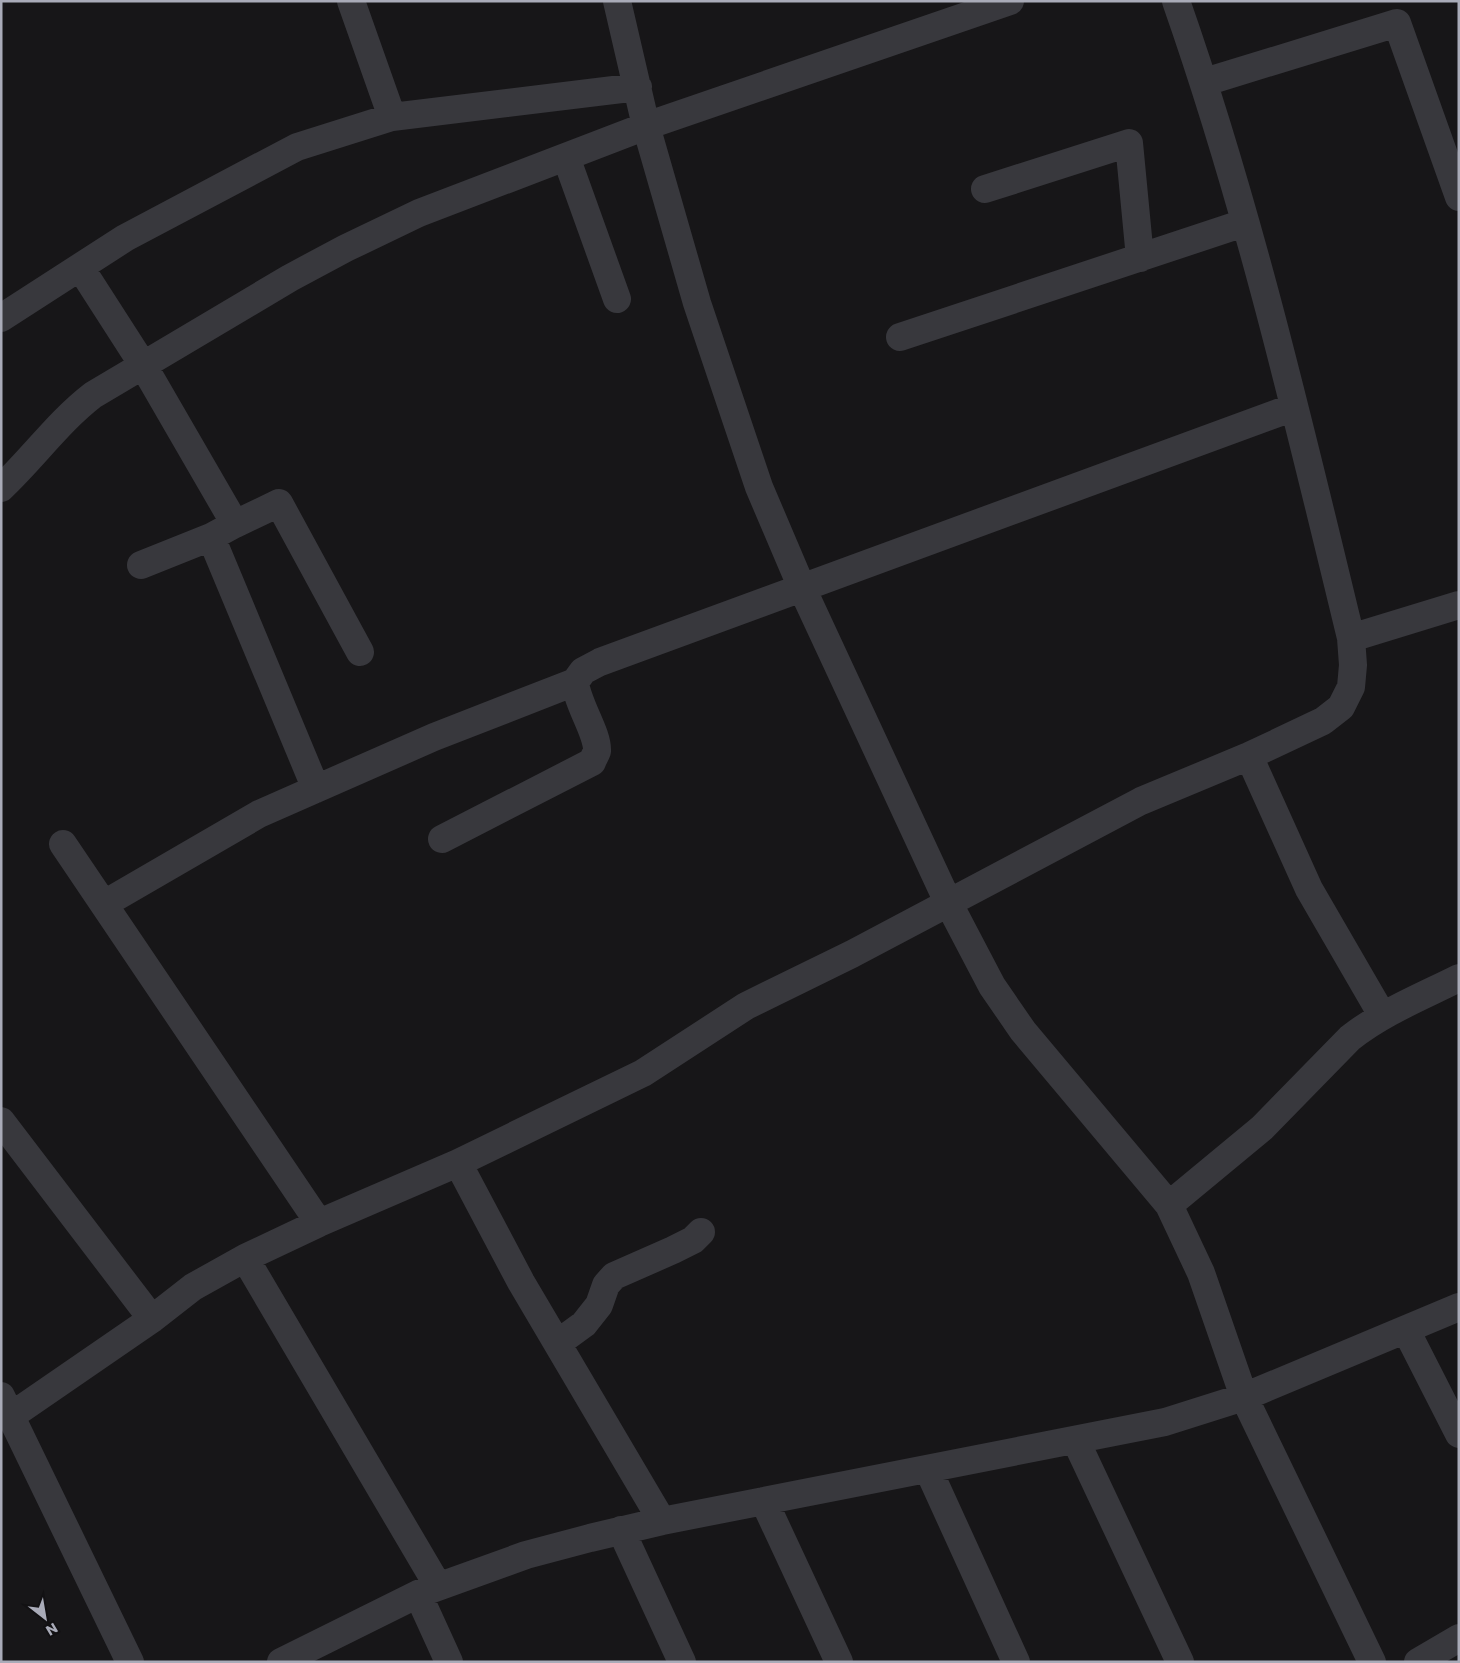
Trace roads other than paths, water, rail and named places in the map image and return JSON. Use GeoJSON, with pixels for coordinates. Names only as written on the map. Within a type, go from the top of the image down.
{"type":"FeatureCollection","features":[{"type":"Feature","properties":{"kind":"street"},"geometry":{"type":"LineString","coordinates":[[351,1],[392,117]]}},
{"type":"Feature","properties":{"kind":"street"},"geometry":{"type":"LineString","coordinates":[[617,1],[646,126],[697,303],[728,402],[759,487],[802,588],[948,902],[992,986],[1024,1031],[1169,1205],[1186,1237],[1201,1273],[1244,1397],[1372,1662]]}},
{"type":"Feature","properties":{"kind":"street"},"geometry":{"type":"LineString","coordinates":[[1,488],[21,470],[71,412],[94,395],[290,278],[346,248],[419,213],[646,126],[1010,1]]}},
{"type":"Feature","properties":{"kind":"street"},"geometry":{"type":"LineString","coordinates":[[130,1662],[6,1406],[152,1319],[193,1287],[245,1258],[458,1163],[643,1073],[746,1006],[852,954],[1141,801],[1249,756],[1323,721],[1341,707],[1351,687],[1353,665],[1350,638],[1294,407],[1205,82],[1176,1]]}},
{"type":"Feature","properties":{"kind":"street"},"geometry":{"type":"LineString","coordinates":[[1205,82],[1397,23],[1459,197]]}},
{"type":"Feature","properties":{"kind":"street"},"geometry":{"type":"LineString","coordinates":[[1,318],[165,215],[297,147],[392,117],[638,87]]}},
{"type":"Feature","properties":{"kind":"street"},"geometry":{"type":"LineString","coordinates":[[985,189],[1129,144],[1140,258]]}},
{"type":"Feature","properties":{"kind":"street"},"geometry":{"type":"LineString","coordinates":[[566,157],[617,299]]}},
{"type":"Feature","properties":{"kind":"street"},"geometry":{"type":"LineString","coordinates":[[900,337],[1244,224]]}},
{"type":"Feature","properties":{"kind":"street"},"geometry":{"type":"LineString","coordinates":[[80,267],[143,365],[235,524]]}},
{"type":"Feature","properties":{"kind":"street"},"geometry":{"type":"LineString","coordinates":[[104,904],[259,814],[434,737],[575,682],[583,671],[600,662],[1294,407]]}},
{"type":"Feature","properties":{"kind":"street"},"geometry":{"type":"LineString","coordinates":[[142,566],[211,537],[279,503],[360,652]]}},
{"type":"Feature","properties":{"kind":"street"},"geometry":{"type":"LineString","coordinates":[[211,537],[316,789]]}},
{"type":"Feature","properties":{"kind":"street"},"geometry":{"type":"LineString","coordinates":[[1350,638],[1459,605]]}},
{"type":"Feature","properties":{"kind":"street"},"geometry":{"type":"LineString","coordinates":[[442,839],[592,762],[597,752],[576,696],[575,682]]}},
{"type":"Feature","properties":{"kind":"street"},"geometry":{"type":"LineString","coordinates":[[1249,756],[1309,889],[1382,1015]]}},
{"type":"Feature","properties":{"kind":"street"},"geometry":{"type":"LineString","coordinates":[[63,844],[320,1223]]}},
{"type":"Feature","properties":{"kind":"street"},"geometry":{"type":"LineString","coordinates":[[1169,1205],[1262,1128],[1350,1038],[1382,1015],[1459,978]]}},
{"type":"Feature","properties":{"kind":"street"},"geometry":{"type":"LineString","coordinates":[[1,1121],[152,1319]]}},
{"type":"Feature","properties":{"kind":"street"},"geometry":{"type":"LineString","coordinates":[[458,1163],[521,1282],[662,1521]]}},
{"type":"Feature","properties":{"kind":"street"},"geometry":{"type":"LineString","coordinates":[[558,1343],[584,1324],[599,1305],[606,1285],[614,1276],[693,1240],[701,1232]]}},
{"type":"Feature","properties":{"kind":"street"},"geometry":{"type":"LineString","coordinates":[[245,1258],[428,1590],[449,1662]]}},
{"type":"Feature","properties":{"kind":"street"},"geometry":{"type":"LineString","coordinates":[[281,1662],[428,1590],[526,1555],[662,1521],[1165,1422],[1244,1397],[1459,1307]]}},
{"type":"Feature","properties":{"kind":"street"},"geometry":{"type":"LineString","coordinates":[[1406,1330],[1459,1434]]}},
{"type":"Feature","properties":{"kind":"street"},"geometry":{"type":"LineString","coordinates":[[1076,1441],[1180,1662]]}},
{"type":"Feature","properties":{"kind":"street"},"geometry":{"type":"LineString","coordinates":[[928,1469],[1016,1662]]}},
{"type":"Feature","properties":{"kind":"street"},"geometry":{"type":"LineString","coordinates":[[764,1501],[839,1662]]}},
{"type":"Feature","properties":{"kind":"street"},"geometry":{"type":"LineString","coordinates":[[621,1530],[682,1662]]}},
{"type":"Feature","properties":{"kind":"street"},"geometry":{"type":"LineString","coordinates":[[1418,1662],[1459,1638]]}}]}
